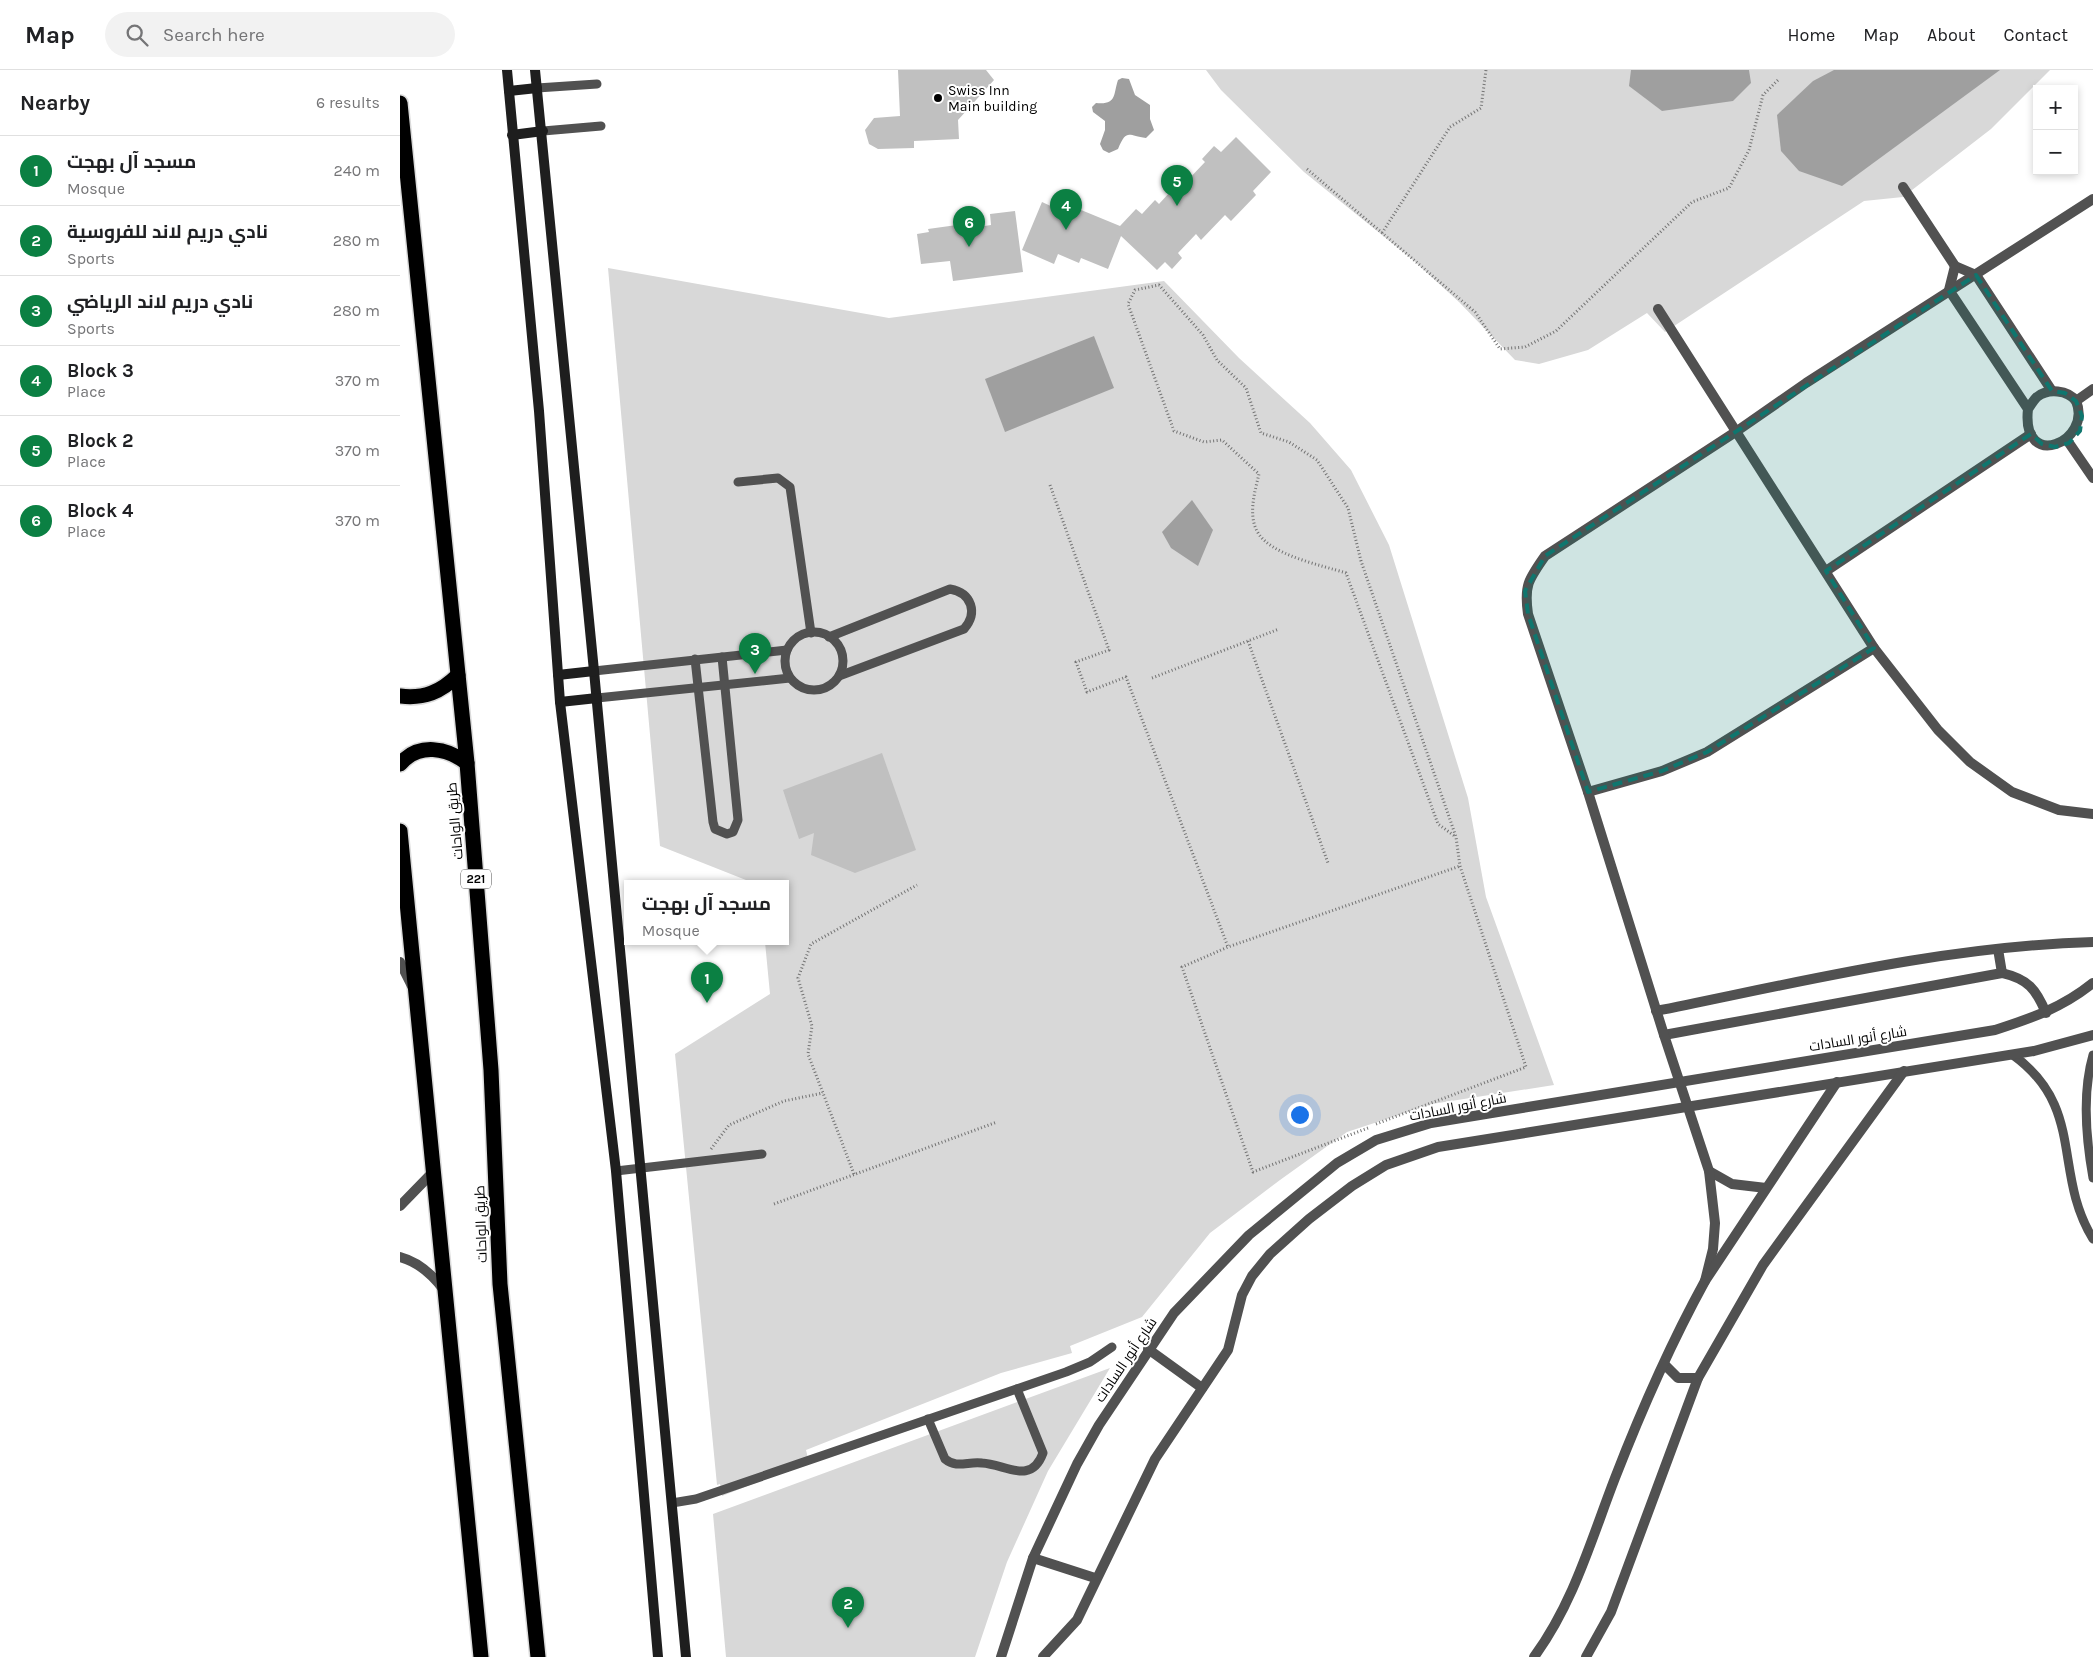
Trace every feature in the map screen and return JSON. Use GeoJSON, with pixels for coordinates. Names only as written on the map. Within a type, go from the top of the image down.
{"type":"FeatureCollection","features":[{"type":"Feature","properties":{"kind":"highway","name":"طريق الواحات"},"geometry":{"type":"LineString","coordinates":[[400,103],[467,763],[491,1070],[500,1284],[538,1657]]}},
{"type":"Feature","properties":{"kind":"highway"},"geometry":{"type":"LineString","coordinates":[[400,696],[412,698],[437,692],[458,674]]}},
{"type":"Feature","properties":{"kind":"highway"},"geometry":{"type":"LineString","coordinates":[[400,764],[415,752],[428,749],[443,750],[456,755],[467,763]]}},
{"type":"Feature","properties":{"kind":"highway"},"geometry":{"type":"LineString","coordinates":[[400,831],[481,1657]]}},
{"type":"Feature","properties":{"kind":"street"},"geometry":{"type":"LineString","coordinates":[[507,70],[539,411],[560,702],[616,1171],[658,1657]]}},
{"type":"Feature","properties":{"kind":"street"},"geometry":{"type":"LineString","coordinates":[[535,70],[543,131],[686,1657]]}},
{"type":"Feature","properties":{"kind":"street"},"geometry":{"type":"LineString","coordinates":[[509,91],[537,88]]}},
{"type":"Feature","properties":{"kind":"street"},"geometry":{"type":"LineString","coordinates":[[512,135],[543,131]]}},
{"type":"Feature","properties":{"kind":"street"},"geometry":{"type":"LineString","coordinates":[[1903,186],[1955,266],[1976,275],[2052,391]]}},
{"type":"Feature","properties":{"kind":"street"},"geometry":{"type":"LineString","coordinates":[[1705,1280],[1713,1248],[1715,1223],[1710,1171],[1656,1011],[1588,792],[1528,614],[1525,591],[1533,572],[1544,556],[1949,290],[1976,275],[2093,199]]}},
{"type":"Feature","properties":{"kind":"street"},"geometry":{"type":"LineString","coordinates":[[1955,266],[1949,290],[2028,409]]}},
{"type":"Feature","properties":{"kind":"street"},"geometry":{"type":"LineString","coordinates":[[1658,309],[1874,648],[1938,730],[1970,762],[2012,792],[2058,810],[2093,814]]}},
{"type":"Feature","properties":{"kind":"street"},"geometry":{"type":"LineString","coordinates":[[2076,401],[2093,389]]}},
{"type":"Feature","properties":{"kind":"street"},"geometry":{"type":"LineString","coordinates":[[2052,391],[2065,393],[2076,401],[2082,416],[2080,431],[2069,443],[2055,447],[2042,444],[2031,434],[2027,422],[2028,409],[2038,396],[2052,391]]}},
{"type":"Feature","properties":{"kind":"street"},"geometry":{"type":"LineString","coordinates":[[1826,571],[2031,434]]}},
{"type":"Feature","properties":{"kind":"street"},"geometry":{"type":"LineString","coordinates":[[2069,443],[2093,478]]}},
{"type":"Feature","properties":{"kind":"street"},"geometry":{"type":"LineString","coordinates":[[1588,792],[1662,771],[1707,752],[1874,648]]}},
{"type":"Feature","properties":{"kind":"street"},"geometry":{"type":"LineString","coordinates":[[558,675],[594,670]]}},
{"type":"Feature","properties":{"kind":"street"},"geometry":{"type":"LineString","coordinates":[[560,702],[596,698]]}},
{"type":"Feature","properties":{"kind":"street"},"geometry":{"type":"LineString","coordinates":[[1656,1011],[1907,962],[2057,943],[2093,942]]}},
{"type":"Feature","properties":{"kind":"street"},"geometry":{"type":"LineString","coordinates":[[1998,950],[2002,973]]}},
{"type":"Feature","properties":{"kind":"street"},"geometry":{"type":"LineString","coordinates":[[400,962],[416,993]]}},
{"type":"Feature","properties":{"kind":"street"},"geometry":{"type":"LineString","coordinates":[[1664,1035],[2002,973],[2017,977],[2029,984],[2040,997],[2046,1013]]}},
{"type":"Feature","properties":{"kind":"street","name":"شارع أنور السادات"},"geometry":{"type":"LineString","coordinates":[[1001,1657],[1033,1558],[1077,1464],[1099,1425],[1148,1349],[1174,1313],[1250,1235],[1337,1163],[1376,1140],[1431,1123],[1996,1030],[2046,1013],[2093,983]]}},
{"type":"Feature","properties":{"kind":"street"},"geometry":{"type":"LineString","coordinates":[[1043,1657],[1077,1620],[1095,1578],[1155,1459],[1228,1350],[1242,1295],[1252,1276],[1270,1254],[1309,1219],[1352,1186],[1386,1165],[1438,1147],[2013,1055],[2055,1047],[2093,1035]]}},
{"type":"Feature","properties":{"kind":"street"},"geometry":{"type":"LineString","coordinates":[[1586,1657],[1611,1612],[1698,1378],[1763,1265],[1904,1071]]}},
{"type":"Feature","properties":{"kind":"street"},"geometry":{"type":"LineString","coordinates":[[1534,1657],[1569,1600],[1592,1546],[1615,1479],[1664,1364],[1705,1280],[1837,1082]]}},
{"type":"Feature","properties":{"kind":"street"},"geometry":{"type":"LineString","coordinates":[[1710,1171],[1732,1184],[1766,1188]]}},
{"type":"Feature","properties":{"kind":"street"},"geometry":{"type":"LineString","coordinates":[[400,1206],[434,1172]]}},
{"type":"Feature","properties":{"kind":"street"},"geometry":{"type":"LineString","coordinates":[[400,1257],[420,1265],[434,1276],[445,1291]]}},
{"type":"Feature","properties":{"kind":"street"},"geometry":{"type":"LineString","coordinates":[[1148,1349],[1202,1388]]}},
{"type":"Feature","properties":{"kind":"street"},"geometry":{"type":"LineString","coordinates":[[1664,1364],[1678,1378],[1698,1378]]}},
{"type":"Feature","properties":{"kind":"street"},"geometry":{"type":"LineString","coordinates":[[1033,1558],[1095,1578]]}},
{"type":"Feature","properties":{"kind":"lane"},"geometry":{"type":"LineString","coordinates":[[537,88],[597,84]]}},
{"type":"Feature","properties":{"kind":"lane"},"geometry":{"type":"LineString","coordinates":[[543,131],[601,126]]}},
{"type":"Feature","properties":{"kind":"lane"},"geometry":{"type":"LineString","coordinates":[[738,482],[778,478],[790,487],[811,633]]}},
{"type":"Feature","properties":{"kind":"lane"},"geometry":{"type":"LineString","coordinates":[[828,637],[950,589],[962,593],[970,603],[972,617],[964,629],[839,676],[827,687],[811,690],[796,684],[790,678],[785,664],[787,650],[797,638],[811,633],[828,637],[840,650],[842,667],[839,676]]}},
{"type":"Feature","properties":{"kind":"lane"},"geometry":{"type":"LineString","coordinates":[[594,670],[787,650]]}},
{"type":"Feature","properties":{"kind":"lane"},"geometry":{"type":"LineString","coordinates":[[695,659],[713,822],[715,829],[727,834],[733,832],[738,820],[722,657]]}},
{"type":"Feature","properties":{"kind":"lane"},"geometry":{"type":"LineString","coordinates":[[596,698],[790,678]]}},
{"type":"Feature","properties":{"kind":"lane"},"geometry":{"type":"LineString","coordinates":[[2013,1055],[2042,1082],[2056,1106],[2064,1132],[2074,1193],[2082,1217],[2093,1239]]}},
{"type":"Feature","properties":{"kind":"lane"},"geometry":{"type":"LineString","coordinates":[[2093,1055],[2087,1083],[2087,1101],[2093,1178]]}},
{"type":"Feature","properties":{"kind":"lane"},"geometry":{"type":"LineString","coordinates":[[616,1171],[762,1154]]}},
{"type":"Feature","properties":{"kind":"lane"},"geometry":{"type":"LineString","coordinates":[[672,1503],[696,1499],[1018,1389],[1090,1362],[1112,1346]]}},
{"type":"Feature","properties":{"kind":"lane"},"geometry":{"type":"LineString","coordinates":[[928,1420],[945,1459],[949,1462],[958,1465],[980,1462],[1012,1471],[1027,1470],[1034,1466],[1042,1452],[1018,1389]]}},
{"type":"Feature","properties":{"kind":"path"},"geometry":{"type":"LineString","coordinates":[[1382,233],[1450,127],[1481,108],[1486,70]]}},
{"type":"Feature","properties":{"kind":"path"},"geometry":{"type":"LineString","coordinates":[[1307,170],[1475,312],[1500,349],[1525,347],[1556,331],[1692,202],[1730,188],[1749,150],[1763,94],[1779,79]]}},
{"type":"Feature","properties":{"kind":"path"},"geometry":{"type":"LineString","coordinates":[[1456,837],[1438,824],[1346,573],[1274,549],[1256,531],[1252,505],[1258,474],[1222,440],[1204,442],[1174,431],[1128,304],[1135,290],[1159,285],[1203,335],[1217,360],[1246,388],[1261,434],[1289,442],[1317,460],[1348,508],[1361,560],[1456,837],[1460,866],[1526,1067],[1254,1172],[1182,967],[1228,947],[1460,866]]}},
{"type":"Feature","properties":{"kind":"path"},"geometry":{"type":"LineString","coordinates":[[1050,485],[1109,650],[1076,662],[1087,692],[1126,677],[1228,947]]}},
{"type":"Feature","properties":{"kind":"path"},"geometry":{"type":"LineString","coordinates":[[1152,678],[1279,629]]}},
{"type":"Feature","properties":{"kind":"path"},"geometry":{"type":"LineString","coordinates":[[1248,641],[1328,863]]}},
{"type":"Feature","properties":{"kind":"path"},"geometry":{"type":"LineString","coordinates":[[854,1174],[808,1054],[812,1026],[798,978],[810,944],[917,885]]}},
{"type":"Feature","properties":{"kind":"path"},"geometry":{"type":"LineString","coordinates":[[697,1162],[712,1147],[729,1125],[784,1101],[823,1093]]}},
{"type":"Feature","properties":{"kind":"path"},"geometry":{"type":"LineString","coordinates":[[774,1204],[997,1122]]}},
{"type":"Feature","properties":{"kind":"highlighted area"},"geometry":{"type":"Polygon","coordinates":[[[1976,275],[2052,391],[2065,393],[2076,401],[2082,416],[2080,431],[2069,443],[2055,447],[2042,444],[2031,434],[1826,571],[1874,648],[1707,752],[1662,771],[1588,792],[1528,614],[1525,591],[1545,556],[1976,275]]]}},
{"type":"Feature","properties":{"kind":"shaded area"},"geometry":{"type":"Polygon","coordinates":[[[1206,70],[2050,70],[1991,129],[1903,197],[1864,201],[1665,332],[1647,313],[1588,350],[1539,364],[1515,360],[1459,302],[1413,260],[1304,172],[1221,90],[1206,70]]]}},
{"type":"Feature","properties":{"kind":"shaded area"},"geometry":{"type":"Polygon","coordinates":[[[1631,70],[1749,70],[1751,83],[1733,101],[1662,111],[1629,86],[1631,70]]]}},
{"type":"Feature","properties":{"kind":"shaded area"},"geometry":{"type":"Polygon","coordinates":[[[1834,70],[2000,70],[1842,186],[1799,171],[1781,151],[1777,115],[1813,81],[1834,70]]]}},
{"type":"Feature","properties":{"kind":"shaded area"},"geometry":{"type":"Polygon","coordinates":[[[1122,78],[1129,79],[1135,95],[1150,105],[1150,119],[1154,130],[1146,138],[1132,135],[1126,136],[1118,149],[1109,153],[1103,150],[1100,144],[1105,130],[1105,121],[1093,112],[1092,107],[1096,103],[1111,101],[1118,80],[1122,78]]]}},
{"type":"Feature","properties":{"kind":"shaded area"},"geometry":{"type":"Polygon","coordinates":[[[608,268],[889,318],[1164,281],[1239,358],[1310,423],[1351,470],[1389,545],[1468,798],[1486,897],[1554,1085],[1432,1104],[1347,1132],[1210,1233],[1142,1317],[1070,1346],[1072,1353],[1001,1373],[806,1450],[809,1462],[722,1496],[720,1484],[717,1485],[675,1054],[770,994],[765,945],[789,945],[789,880],[746,880],[660,846],[608,268]]]}},
{"type":"Feature","properties":{"kind":"shaded area"},"geometry":{"type":"Polygon","coordinates":[[[1094,336],[1114,388],[1005,432],[985,379],[1094,336]]]}},
{"type":"Feature","properties":{"kind":"shaded area"},"geometry":{"type":"Polygon","coordinates":[[[1192,500],[1213,530],[1198,566],[1171,548],[1162,532],[1192,500]]]}},
{"type":"Feature","properties":{"kind":"shaded area"},"geometry":{"type":"Polygon","coordinates":[[[1110,1368],[1048,1471],[1007,1562],[975,1657],[726,1657],[713,1514],[1110,1368]]]}},
{"type":"Feature","properties":{"kind":"building","name":"Swiss Inn Main building"},"geometry":{"type":"Polygon","coordinates":[[[898,70],[986,70],[994,80],[958,120],[959,139],[914,141],[914,148],[878,149],[869,144],[865,130],[874,118],[900,116],[898,70]]]}},
{"type":"Feature","properties":{"kind":"building"},"geometry":{"type":"Polygon","coordinates":[[[1236,137],[1271,172],[1253,191],[1256,195],[1231,221],[1225,215],[1201,240],[1196,234],[1178,253],[1182,258],[1172,269],[1165,262],[1157,270],[1121,236],[1108,269],[1081,258],[1079,263],[1058,254],[1054,264],[1022,250],[1042,202],[1066,213],[1069,205],[1120,226],[1136,209],[1142,214],[1155,200],[1159,204],[1181,180],[1185,183],[1205,162],[1202,159],[1214,146],[1221,152],[1236,137]]]}},
{"type":"Feature","properties":{"kind":"building"},"geometry":{"type":"Polygon","coordinates":[[[1015,211],[1023,272],[953,281],[950,261],[921,264],[917,234],[929,232],[928,229],[964,224],[965,229],[991,225],[990,214],[1015,211]]]}},
{"type":"Feature","properties":{"kind":"building"},"geometry":{"type":"Polygon","coordinates":[[[882,753],[916,850],[855,873],[811,855],[814,833],[799,839],[783,790],[882,753]]]}},
{"type":"Feature","properties":{"kind":"place","name":"Swiss Inn Main building"},"geometry":{"type":"Point","coordinates":[938,98]}},
{"type":"Feature","properties":{"kind":"place","name":"Block 2"},"geometry":{"type":"Point","coordinates":[1177,206]}},
{"type":"Feature","properties":{"kind":"place","name":"Block 3"},"geometry":{"type":"Point","coordinates":[1066,230]}},
{"type":"Feature","properties":{"kind":"place","name":"Block 4"},"geometry":{"type":"Point","coordinates":[969,247]}},
{"type":"Feature","properties":{"kind":"place","name":"نادي دريم لاند الرياضي"},"geometry":{"type":"Point","coordinates":[755,674]}},
{"type":"Feature","properties":{"kind":"place","name":"مسجد آل بهجت"},"geometry":{"type":"Point","coordinates":[707,1003]}},
{"type":"Feature","properties":{"kind":"place","name":"نادي دريم لاند للفروسية"},"geometry":{"type":"Point","coordinates":[848,1628]}}]}
